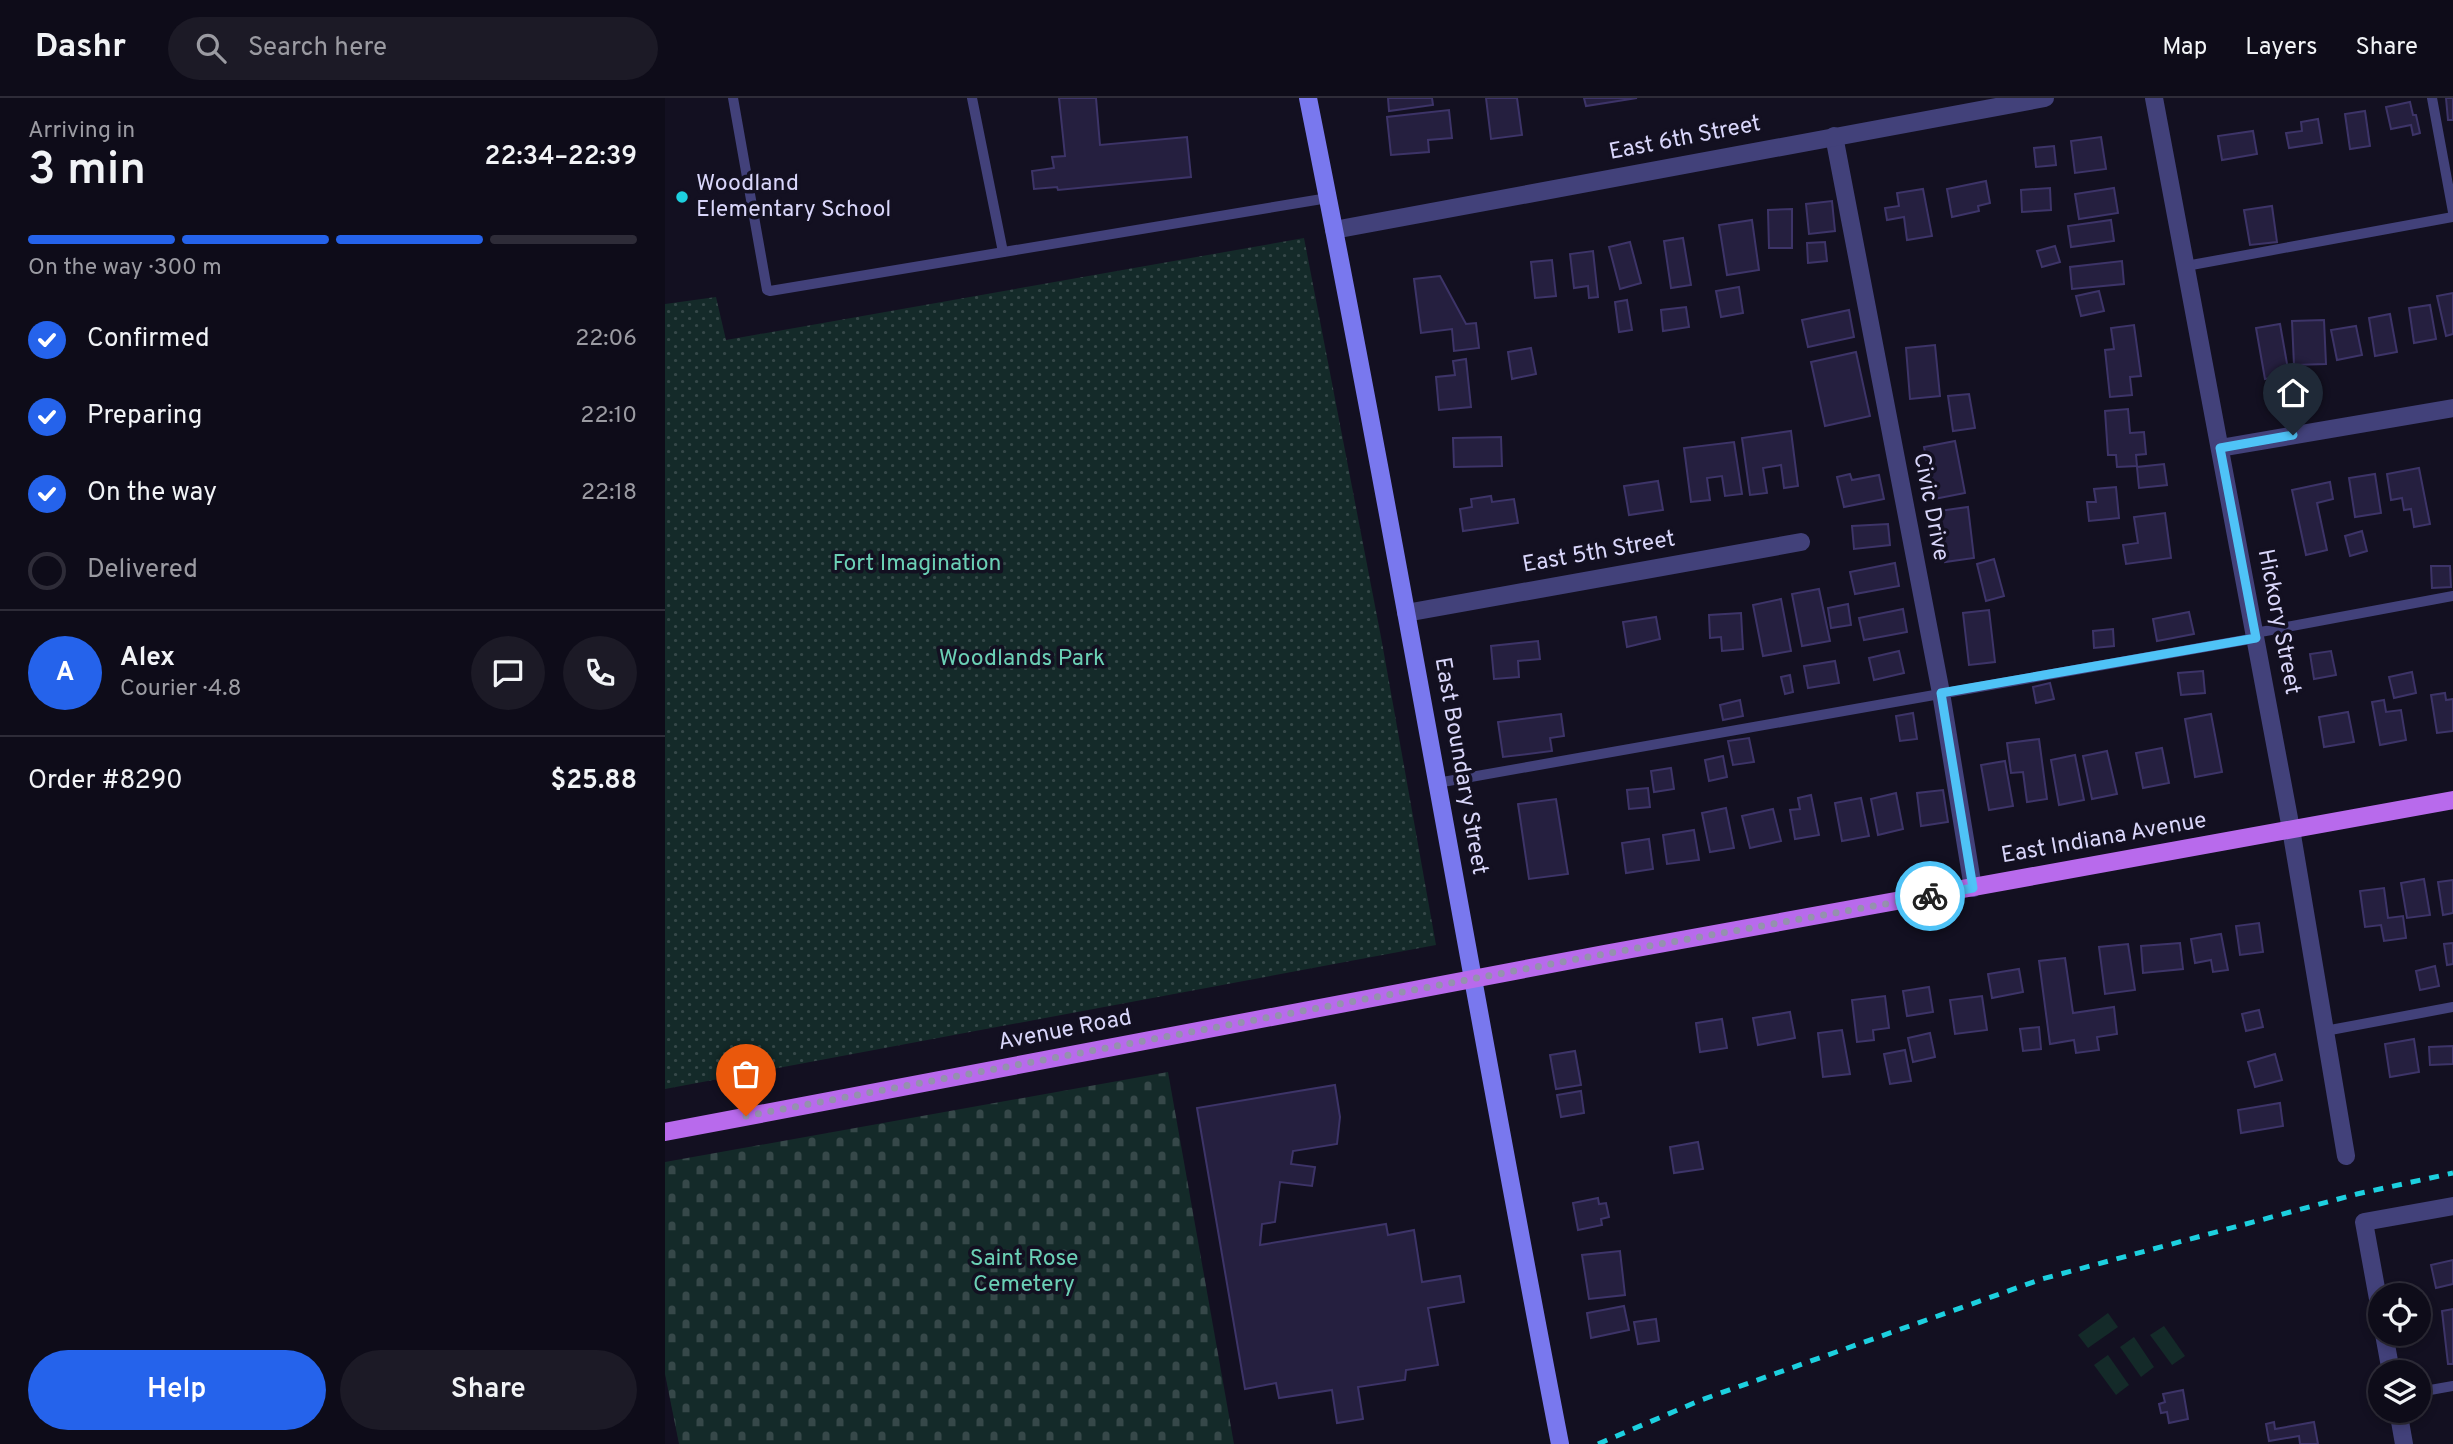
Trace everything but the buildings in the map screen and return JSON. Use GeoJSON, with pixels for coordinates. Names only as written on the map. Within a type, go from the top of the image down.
{"type":"FeatureCollection","features":[{"type":"Feature","properties":{"kind":"main road","name":"East Indiana Avenue"},"geometry":{"type":"LineString","coordinates":[[1474,979],[2453,800]]}},
{"type":"Feature","properties":{"kind":"main road","name":"Avenue Road"},"geometry":{"type":"LineString","coordinates":[[665,1132],[1474,979]]}},
{"type":"Feature","properties":{"kind":"street","name":"East Boundary Street"},"geometry":{"type":"LineString","coordinates":[[1308,98],[1560,1444]]}},
{"type":"Feature","properties":{"kind":"street","name":"East 6th Street"},"geometry":{"type":"LineString","coordinates":[[1334,230],[2045,98]]}},
{"type":"Feature","properties":{"kind":"street","name":"Hickory Street"},"geometry":{"type":"LineString","coordinates":[[2154,98],[2291,830],[2346,1156]]}},
{"type":"Feature","properties":{"kind":"street","name":"Civic Drive"},"geometry":{"type":"LineString","coordinates":[[1834,136],[1941,693],[1973,888]]}},
{"type":"Feature","properties":{"kind":"street"},"geometry":{"type":"LineString","coordinates":[[2220,448],[2453,408]]}},
{"type":"Feature","properties":{"kind":"street","name":"East 5th Street"},"geometry":{"type":"LineString","coordinates":[[1406,613],[1801,542]]}},
{"type":"Feature","properties":{"kind":"street"},"geometry":{"type":"LineString","coordinates":[[2375,1283],[2364,1222],[2453,1206]]}},
{"type":"Feature","properties":{"kind":"street"},"geometry":{"type":"LineString","coordinates":[[2400,1423],[2404,1444]]}},
{"type":"Feature","properties":{"kind":"lane"},"geometry":{"type":"LineString","coordinates":[[733,98],[767,290],[1328,198]]}},
{"type":"Feature","properties":{"kind":"lane"},"geometry":{"type":"LineString","coordinates":[[972,98],[1003,252]]}},
{"type":"Feature","properties":{"kind":"lane"},"geometry":{"type":"LineString","coordinates":[[2186,266],[2453,215],[2432,98]]}},
{"type":"Feature","properties":{"kind":"lane"},"geometry":{"type":"LineString","coordinates":[[1437,783],[2255,636],[2453,596]]}},
{"type":"Feature","properties":{"kind":"lane"},"geometry":{"type":"LineString","coordinates":[[2325,1031],[2453,1007]]}},
{"type":"Feature","properties":{"kind":"lane"},"geometry":{"type":"LineString","coordinates":[[2431,1390],[2453,1386]]}},
{"type":"Feature","properties":{"kind":"green space","name":"Woodlands Park"},"geometry":{"type":"Polygon","coordinates":[[[1304,238],[1381,637],[1436,945],[665,1089],[665,304],[716,297],[726,340],[1304,238]]]}},
{"type":"Feature","properties":{"kind":"green space","name":"Saint Rose Cemetery"},"geometry":{"type":"Polygon","coordinates":[[[1168,1072],[1234,1444],[679,1444],[665,1374],[665,1162],[1168,1072]]]}},
{"type":"Feature","properties":{"kind":"green space"},"geometry":{"type":"Polygon","coordinates":[[[2108,1313],[2118,1327],[2088,1348],[2078,1335],[2108,1313]]]}},
{"type":"Feature","properties":{"kind":"green space"},"geometry":{"type":"Polygon","coordinates":[[[2164,1326],[2185,1356],[2172,1365],[2150,1335],[2164,1326]]]}},
{"type":"Feature","properties":{"kind":"green space"},"geometry":{"type":"Polygon","coordinates":[[[2134,1337],[2154,1367],[2141,1377],[2120,1347],[2134,1337]]]}},
{"type":"Feature","properties":{"kind":"green space"},"geometry":{"type":"Polygon","coordinates":[[[2108,1355],[2129,1385],[2116,1395],[2094,1365],[2108,1355]]]}},
{"type":"Feature","properties":{"kind":"railway"},"geometry":{"type":"LineString","coordinates":[[1598,1444],[1701,1400],[2042,1279],[2357,1194],[2453,1173]]}},
{"type":"Feature","properties":{"kind":"way so far"},"geometry":{"type":"LineString","coordinates":[[746,1116],[1604,954],[1930,896]]}},
{"type":"Feature","properties":{"kind":"place","name":"Woodland Elementary School"},"geometry":{"type":"Point","coordinates":[682,197]}},
{"type":"Feature","properties":{"kind":"route"},"geometry":{"type":"LineString","coordinates":[[1930,896],[1973,888],[1941,693],[2256,638],[2220,448],[2293,435]]}},
{"type":"Feature","properties":{"kind":"park label","name":"Fort Imagination"},"geometry":{"type":"Point","coordinates":[917,564]}}]}
